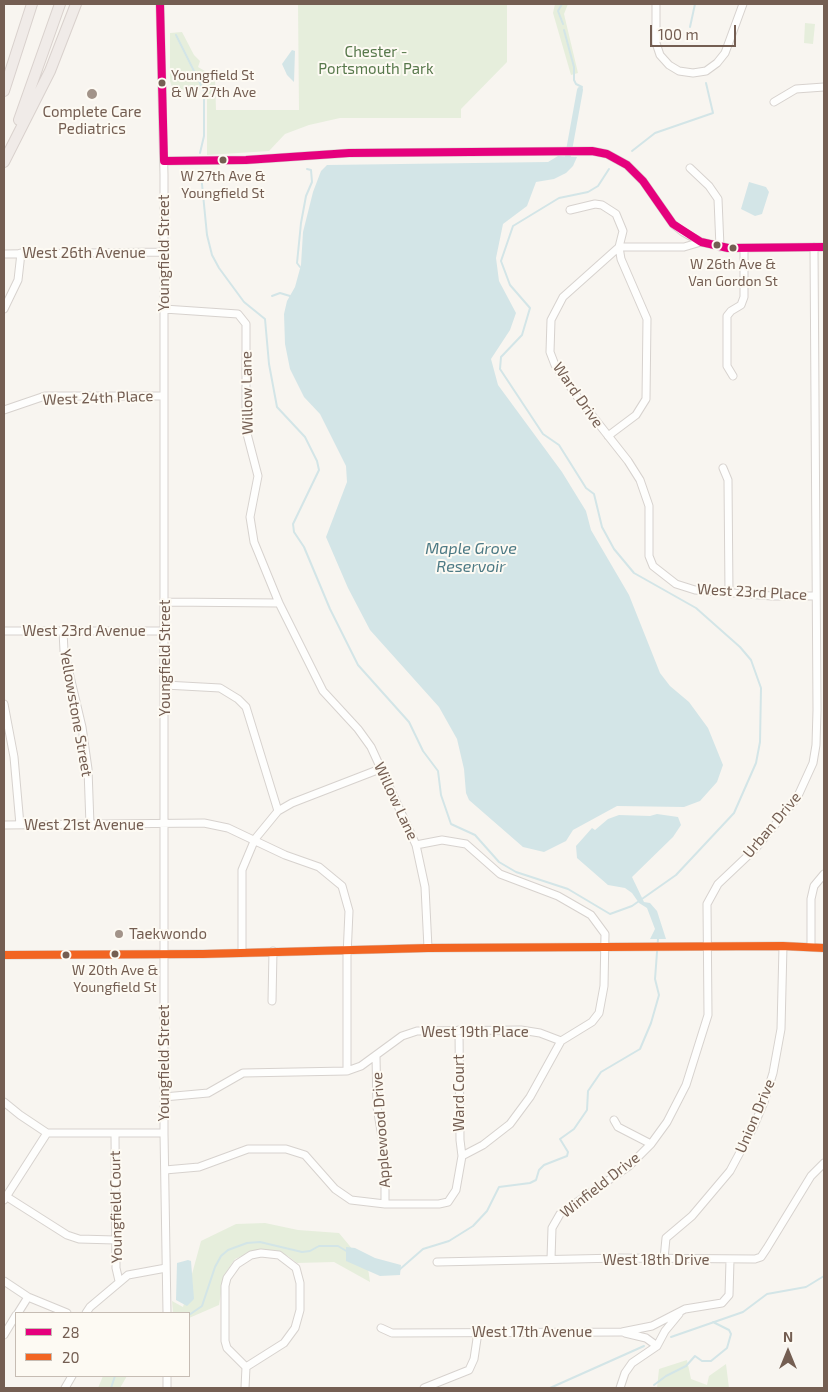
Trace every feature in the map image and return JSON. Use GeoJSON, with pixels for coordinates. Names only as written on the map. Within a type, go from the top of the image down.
{"type":"FeatureCollection","features":[{"type":"Feature","properties":{"kind":"highway"},"geometry":{"type":"LineString","coordinates":[[4,91],[32,4]]}},
{"type":"Feature","properties":{"kind":"highway"},"geometry":{"type":"LineString","coordinates":[[4,162],[60,4]]}},
{"type":"Feature","properties":{"kind":"highway"},"geometry":{"type":"LineString","coordinates":[[4,162],[50,71],[76,4]]}},
{"type":"Feature","properties":{"kind":"street","name":"Youngfield Street"},"geometry":{"type":"LineString","coordinates":[[160,4],[164,161],[164,1133],[166,1312]]}},
{"type":"Feature","properties":{"kind":"street"},"geometry":{"type":"LineString","coordinates":[[656,4],[656,43],[660,55],[669,65],[679,71],[693,72],[706,71],[717,63],[725,53],[743,4]]}},
{"type":"Feature","properties":{"kind":"street"},"geometry":{"type":"LineString","coordinates":[[774,102],[796,90],[824,87]]}},
{"type":"Feature","properties":{"kind":"street"},"geometry":{"type":"LineString","coordinates":[[164,161],[246,160],[343,153],[584,150],[607,154],[627,165],[643,181],[673,224],[701,242],[720,247],[744,248],[824,247]]}},
{"type":"Feature","properties":{"kind":"street"},"geometry":{"type":"LineString","coordinates":[[690,168],[709,186],[718,199],[720,247]]}},
{"type":"Feature","properties":{"kind":"street"},"geometry":{"type":"LineString","coordinates":[[570,210],[595,204],[609,208],[616,214],[621,222],[622,237],[619,247],[622,259],[647,319],[648,389],[646,399],[636,415],[608,436]]}},
{"type":"Feature","properties":{"kind":"street"},"geometry":{"type":"LineString","coordinates":[[619,247],[684,247],[701,242]]}},
{"type":"Feature","properties":{"kind":"street","name":"Ward Drive"},"geometry":{"type":"LineString","coordinates":[[619,247],[563,297],[551,320],[549,334],[550,352],[555,365],[628,462],[646,492],[649,506],[649,556],[653,566],[670,580],[689,589]]}},
{"type":"Feature","properties":{"kind":"street","name":"Urban Drive"},"geometry":{"type":"LineString","coordinates":[[707,947],[707,904],[718,884],[756,848],[797,798],[809,775],[816,746],[820,710],[820,632],[815,596],[820,542],[814,247]]}},
{"type":"Feature","properties":{"kind":"street"},"geometry":{"type":"LineString","coordinates":[[733,376],[727,366],[727,316],[732,310],[741,305],[744,297],[744,248]]}},
{"type":"Feature","properties":{"kind":"street","name":"West 26th Avenue"},"geometry":{"type":"LineString","coordinates":[[4,254],[164,252]]}},
{"type":"Feature","properties":{"kind":"street"},"geometry":{"type":"LineString","coordinates":[[4,309],[18,280],[22,253]]}},
{"type":"Feature","properties":{"kind":"street","name":"Willow Lane"},"geometry":{"type":"LineString","coordinates":[[164,309],[238,314],[246,324],[246,430],[258,476],[251,511],[251,531],[279,603],[323,691],[371,747],[416,845],[442,840],[466,844],[493,869],[509,879],[558,896],[591,915],[605,934],[603,1000],[599,1013],[592,1022],[561,1041],[520,1113],[483,1145],[462,1156]]}},
{"type":"Feature","properties":{"kind":"street","name":"West 24th Place"},"geometry":{"type":"LineString","coordinates":[[4,410],[21,406],[46,396],[164,396]]}},
{"type":"Feature","properties":{"kind":"street"},"geometry":{"type":"LineString","coordinates":[[723,468],[728,480],[729,593]]}},
{"type":"Feature","properties":{"kind":"street","name":"West 23rd Place"},"geometry":{"type":"LineString","coordinates":[[689,589],[772,596],[815,596]]}},
{"type":"Feature","properties":{"kind":"street"},"geometry":{"type":"LineString","coordinates":[[164,602],[279,603]]}},
{"type":"Feature","properties":{"kind":"street","name":"West 23rd Avenue"},"geometry":{"type":"LineString","coordinates":[[4,631],[164,631]]}},
{"type":"Feature","properties":{"kind":"street","name":"Yellowstone Street"},"geometry":{"type":"LineString","coordinates":[[64,631],[64,651],[82,728],[88,769],[90,825]]}},
{"type":"Feature","properties":{"kind":"street"},"geometry":{"type":"LineString","coordinates":[[165,685],[220,688],[238,699],[246,707],[278,811]]}},
{"type":"Feature","properties":{"kind":"street"},"geometry":{"type":"LineString","coordinates":[[4,704],[14,757],[20,825]]}},
{"type":"Feature","properties":{"kind":"street"},"geometry":{"type":"LineString","coordinates":[[242,952],[242,870],[255,839],[278,811],[292,803],[380,769]]}},
{"type":"Feature","properties":{"kind":"street","name":"Applewood Drive"},"geometry":{"type":"LineString","coordinates":[[165,824],[189,822],[215,824],[255,839],[285,855],[319,867],[342,886],[349,911],[347,1071]]}},
{"type":"Feature","properties":{"kind":"street","name":"West 21st Avenue"},"geometry":{"type":"LineString","coordinates":[[4,825],[165,824]]}},
{"type":"Feature","properties":{"kind":"street"},"geometry":{"type":"LineString","coordinates":[[416,845],[425,887],[428,948]]}},
{"type":"Feature","properties":{"kind":"street"},"geometry":{"type":"LineString","coordinates":[[811,947],[811,899],[814,886],[824,874]]}},
{"type":"Feature","properties":{"kind":"street"},"geometry":{"type":"LineString","coordinates":[[4,955],[348,951],[428,948],[782,946],[824,948]]}},
{"type":"Feature","properties":{"kind":"street","name":"Union Drive"},"geometry":{"type":"LineString","coordinates":[[664,1259],[666,1238],[692,1216],[717,1189],[742,1152],[764,1102],[773,1073],[781,1029],[782,946]]}},
{"type":"Feature","properties":{"kind":"street","name":"Winfield Drive"},"geometry":{"type":"LineString","coordinates":[[551,1259],[552,1228],[560,1214],[629,1166],[651,1144],[667,1122],[686,1085],[704,1035],[708,1015],[707,947]]}},
{"type":"Feature","properties":{"kind":"street"},"geometry":{"type":"LineString","coordinates":[[272,951],[272,1001]]}},
{"type":"Feature","properties":{"kind":"street","name":"West 19th Place"},"geometry":{"type":"LineString","coordinates":[[164,1097],[208,1093],[243,1074],[347,1071],[361,1066],[402,1036],[413,1032],[459,1030],[531,1031],[561,1041]]}},
{"type":"Feature","properties":{"kind":"street","name":"Ward Court"},"geometry":{"type":"LineString","coordinates":[[459,1030],[460,1140],[462,1156]]}},
{"type":"Feature","properties":{"kind":"street","name":"Applewood Drive"},"geometry":{"type":"LineString","coordinates":[[376,1056],[377,1106],[384,1156],[385,1204]]}},
{"type":"Feature","properties":{"kind":"street"},"geometry":{"type":"LineString","coordinates":[[4,1102],[20,1116],[47,1133],[164,1133]]}},
{"type":"Feature","properties":{"kind":"street"},"geometry":{"type":"LineString","coordinates":[[614,1120],[618,1127],[651,1144]]}},
{"type":"Feature","properties":{"kind":"street"},"geometry":{"type":"LineString","coordinates":[[47,1133],[5,1197],[67,1235],[79,1239],[115,1240]]}},
{"type":"Feature","properties":{"kind":"street","name":"Youngfield Court"},"geometry":{"type":"LineString","coordinates":[[115,1134],[115,1240],[116,1268],[119,1281]]}},
{"type":"Feature","properties":{"kind":"street"},"geometry":{"type":"LineString","coordinates":[[165,1170],[199,1167],[248,1149],[286,1148],[298,1152],[310,1160],[335,1189],[345,1197],[360,1202],[385,1204],[439,1204],[448,1202],[456,1190],[462,1156]]}},
{"type":"Feature","properties":{"kind":"street","name":"West 18th Drive"},"geometry":{"type":"LineString","coordinates":[[437,1262],[551,1259],[730,1260],[761,1257],[811,1176],[824,1163]]}},
{"type":"Feature","properties":{"kind":"street"},"geometry":{"type":"LineString","coordinates":[[245,1388],[246,1367],[227,1348],[225,1341],[225,1286],[232,1270],[243,1259],[251,1255],[270,1253],[292,1263],[296,1268],[300,1283],[299,1315],[292,1335],[273,1352],[246,1367]]}},
{"type":"Feature","properties":{"kind":"street","name":"West 17th Avenue"},"geometry":{"type":"LineString","coordinates":[[381,1328],[392,1333],[622,1332],[652,1326],[689,1308],[722,1303],[727,1299],[730,1288],[730,1260]]}},
{"type":"Feature","properties":{"kind":"street"},"geometry":{"type":"LineString","coordinates":[[87,1312],[119,1281],[140,1272],[166,1268]]}},
{"type":"Feature","properties":{"kind":"street"},"geometry":{"type":"LineString","coordinates":[[4,1281],[28,1297],[65,1312]]}},
{"type":"Feature","properties":{"kind":"street"},"geometry":{"type":"LineString","coordinates":[[18,1312],[28,1297]]}},
{"type":"Feature","properties":{"kind":"street"},"geometry":{"type":"LineString","coordinates":[[620,1388],[625,1373],[632,1363],[657,1346],[665,1331],[681,1312]]}},
{"type":"Feature","properties":{"kind":"street"},"geometry":{"type":"LineString","coordinates":[[4,1335],[15,1317]]}},
{"type":"Feature","properties":{"kind":"street"},"geometry":{"type":"LineString","coordinates":[[424,1388],[469,1370],[474,1359],[478,1332]]}},
{"type":"Feature","properties":{"kind":"street"},"geometry":{"type":"LineString","coordinates":[[622,1332],[646,1338],[657,1346]]}},
{"type":"Feature","properties":{"kind":"street"},"geometry":{"type":"LineString","coordinates":[[65,1388],[71,1377]]}},
{"type":"Feature","properties":{"kind":"green space","name":"Chester - Portsmouth Park"},"geometry":{"type":"Polygon","coordinates":[[[298,4],[507,4],[507,62],[461,109],[461,118],[340,118],[309,125],[285,134],[269,151],[207,155],[207,89],[173,90],[170,81],[170,33],[182,32],[194,55],[200,61],[198,67],[215,77],[216,110],[299,110],[298,4]]]}},
{"type":"Feature","properties":{"kind":"green space"},"geometry":{"type":"Polygon","coordinates":[[[555,4],[568,4],[564,14],[578,73],[571,75],[553,13],[555,4]]]}},
{"type":"Feature","properties":{"kind":"green space"},"geometry":{"type":"Polygon","coordinates":[[[805,23],[815,24],[813,44],[804,43],[805,23]]]}},
{"type":"Feature","properties":{"kind":"green space"},"geometry":{"type":"Polygon","coordinates":[[[265,1223],[298,1230],[339,1233],[368,1268],[370,1282],[334,1262],[297,1263],[288,1256],[270,1251],[249,1253],[235,1259],[224,1275],[219,1305],[190,1318],[190,1312],[173,1312],[172,1301],[183,1307],[201,1241],[236,1224],[265,1223]]]}},
{"type":"Feature","properties":{"kind":"green space"},"geometry":{"type":"Polygon","coordinates":[[[687,1360],[691,1379],[707,1385],[709,1376],[726,1364],[729,1388],[657,1388],[659,1369],[687,1360]]]}},
{"type":"Feature","properties":{"kind":"green space"},"geometry":{"type":"Polygon","coordinates":[[[103,1377],[126,1377],[120,1388],[98,1388],[103,1377]]]}},
{"type":"Feature","properties":{"kind":"water"},"geometry":{"type":"Polygon","coordinates":[[[292,50],[295,51],[294,82],[287,75],[282,64],[292,50]]]}},
{"type":"Feature","properties":{"kind":"water","name":"Maple Grove Reservoir"},"geometry":{"type":"Polygon","coordinates":[[[558,156],[577,157],[573,166],[566,173],[554,179],[536,182],[527,206],[503,224],[496,258],[499,281],[516,313],[510,330],[491,359],[498,385],[562,472],[586,511],[591,530],[629,595],[660,673],[670,686],[689,702],[708,728],[723,765],[717,782],[700,801],[684,807],[617,806],[573,830],[566,841],[544,852],[523,847],[469,800],[466,793],[464,769],[457,739],[439,707],[370,630],[348,588],[326,537],[347,482],[346,466],[320,414],[304,397],[290,369],[285,344],[284,314],[287,301],[295,287],[301,265],[303,232],[313,192],[321,171],[327,165],[548,162],[558,156]]]}},
{"type":"Feature","properties":{"kind":"water"},"geometry":{"type":"Polygon","coordinates":[[[749,182],[766,187],[769,192],[762,214],[755,216],[741,209],[749,182]]]}},
{"type":"Feature","properties":{"kind":"water"},"geometry":{"type":"Polygon","coordinates":[[[657,814],[678,817],[681,825],[673,837],[632,877],[644,902],[650,903],[657,911],[666,939],[650,939],[655,929],[647,908],[639,903],[632,893],[625,888],[608,885],[577,858],[576,846],[592,828],[595,830],[608,819],[619,815],[650,816],[657,814]]]}},
{"type":"Feature","properties":{"kind":"water"},"geometry":{"type":"Polygon","coordinates":[[[346,1247],[355,1248],[375,1258],[401,1265],[400,1275],[380,1276],[346,1261],[346,1247]]]}},
{"type":"Feature","properties":{"kind":"water"},"geometry":{"type":"Polygon","coordinates":[[[191,1261],[194,1299],[187,1306],[176,1300],[177,1263],[191,1261]]]}},
{"type":"Feature","properties":{"kind":"waterway"},"geometry":{"type":"LineString","coordinates":[[562,4],[558,11],[563,24]]}},
{"type":"Feature","properties":{"kind":"waterway"},"geometry":{"type":"LineString","coordinates":[[690,27],[695,4]]}},
{"type":"Feature","properties":{"kind":"waterway"},"geometry":{"type":"LineString","coordinates":[[564,30],[574,67],[574,80],[576,84],[582,87],[580,90]]}},
{"type":"Feature","properties":{"kind":"waterway"},"geometry":{"type":"LineString","coordinates":[[176,35],[204,91],[204,136],[200,153]]}},
{"type":"Feature","properties":{"kind":"waterway"},"geometry":{"type":"LineString","coordinates":[[632,151],[655,133],[713,113],[706,83]]}},
{"type":"Feature","properties":{"kind":"waterway"},"geometry":{"type":"LineString","coordinates":[[568,156],[580,90]]}},
{"type":"Feature","properties":{"kind":"waterway"},"geometry":{"type":"LineString","coordinates":[[300,267],[297,263],[301,223],[306,196],[312,182],[311,170],[307,169]]}},
{"type":"Feature","properties":{"kind":"waterway"},"geometry":{"type":"LineString","coordinates":[[201,174],[207,235],[212,255],[219,268],[244,302],[265,319],[269,364],[277,407],[305,437],[317,461],[319,470],[293,524],[294,532],[304,547],[330,609],[358,665],[409,722],[423,751],[438,771],[441,795],[451,824],[475,835],[499,862],[516,872],[568,889],[610,914],[632,906],[676,875],[734,813],[756,763],[760,742],[761,688],[751,660],[740,647],[696,608],[634,573],[614,549],[602,527],[594,494],[586,488],[559,445],[543,434],[500,369],[501,357],[522,335],[530,308],[510,285],[501,261],[513,226],[559,198],[588,192],[598,186],[609,169]]}},
{"type":"Feature","properties":{"kind":"waterway"},"geometry":{"type":"LineString","coordinates":[[272,296],[280,293],[290,296]]}},
{"type":"Feature","properties":{"kind":"waterway"},"geometry":{"type":"LineString","coordinates":[[399,1270],[423,1249],[449,1241],[473,1226],[487,1211],[499,1187],[530,1183],[536,1180],[539,1170],[544,1165],[567,1156],[568,1152],[560,1139],[574,1129],[587,1110],[588,1091],[601,1072],[640,1049],[651,1023],[659,995],[655,979],[658,939]]}},
{"type":"Feature","properties":{"kind":"waterway"},"geometry":{"type":"LineString","coordinates":[[190,1314],[202,1306],[215,1267],[221,1256],[228,1250],[247,1243],[260,1242],[302,1252],[310,1251],[319,1246],[338,1246],[348,1252]]}},
{"type":"Feature","properties":{"kind":"waterway"},"geometry":{"type":"LineString","coordinates":[[671,1337],[743,1312],[767,1294],[806,1287],[824,1276]]}},
{"type":"Feature","properties":{"kind":"waterway"},"geometry":{"type":"LineString","coordinates":[[654,1385],[666,1376],[686,1366],[695,1356],[702,1361],[711,1361],[727,1348],[731,1334],[729,1330],[713,1322]]}},
{"type":"Feature","properties":{"kind":"waterway"},"geometry":{"type":"LineString","coordinates":[[550,1388],[644,1346]]}},
{"type":"Feature","properties":{"kind":"waterway"},"geometry":{"type":"LineString","coordinates":[[111,1388],[115,1377]]}},
{"type":"Feature","properties":{"kind":"transit line","name":"28"},"geometry":{"type":"LineString","coordinates":[[160,4],[164,161],[246,160],[349,153],[592,151],[607,154],[627,165],[643,181],[673,224],[701,242],[728,248],[824,247]]}},
{"type":"Feature","properties":{"kind":"transit line","name":"20"},"geometry":{"type":"LineString","coordinates":[[4,955],[203,954],[428,948],[783,946],[824,948]]}},
{"type":"Feature","properties":{"kind":"place","name":"Youngfield St & W 27th Ave"},"geometry":{"type":"Point","coordinates":[162,83]}},
{"type":"Feature","properties":{"kind":"place","name":"Complete Care Pediatrics"},"geometry":{"type":"Point","coordinates":[92,94]}},
{"type":"Feature","properties":{"kind":"place","name":"W 27th Ave & Youngfield St"},"geometry":{"type":"Point","coordinates":[223,160]}},
{"type":"Feature","properties":{"kind":"place","name":"W 26th Ave & Van Gordon St"},"geometry":{"type":"Point","coordinates":[733,248]}},
{"type":"Feature","properties":{"kind":"place","name":"Taekwondo"},"geometry":{"type":"Point","coordinates":[119,934]}},
{"type":"Feature","properties":{"kind":"place","name":"W 20th Ave & Youngfield St"},"geometry":{"type":"Point","coordinates":[115,954]}}]}
